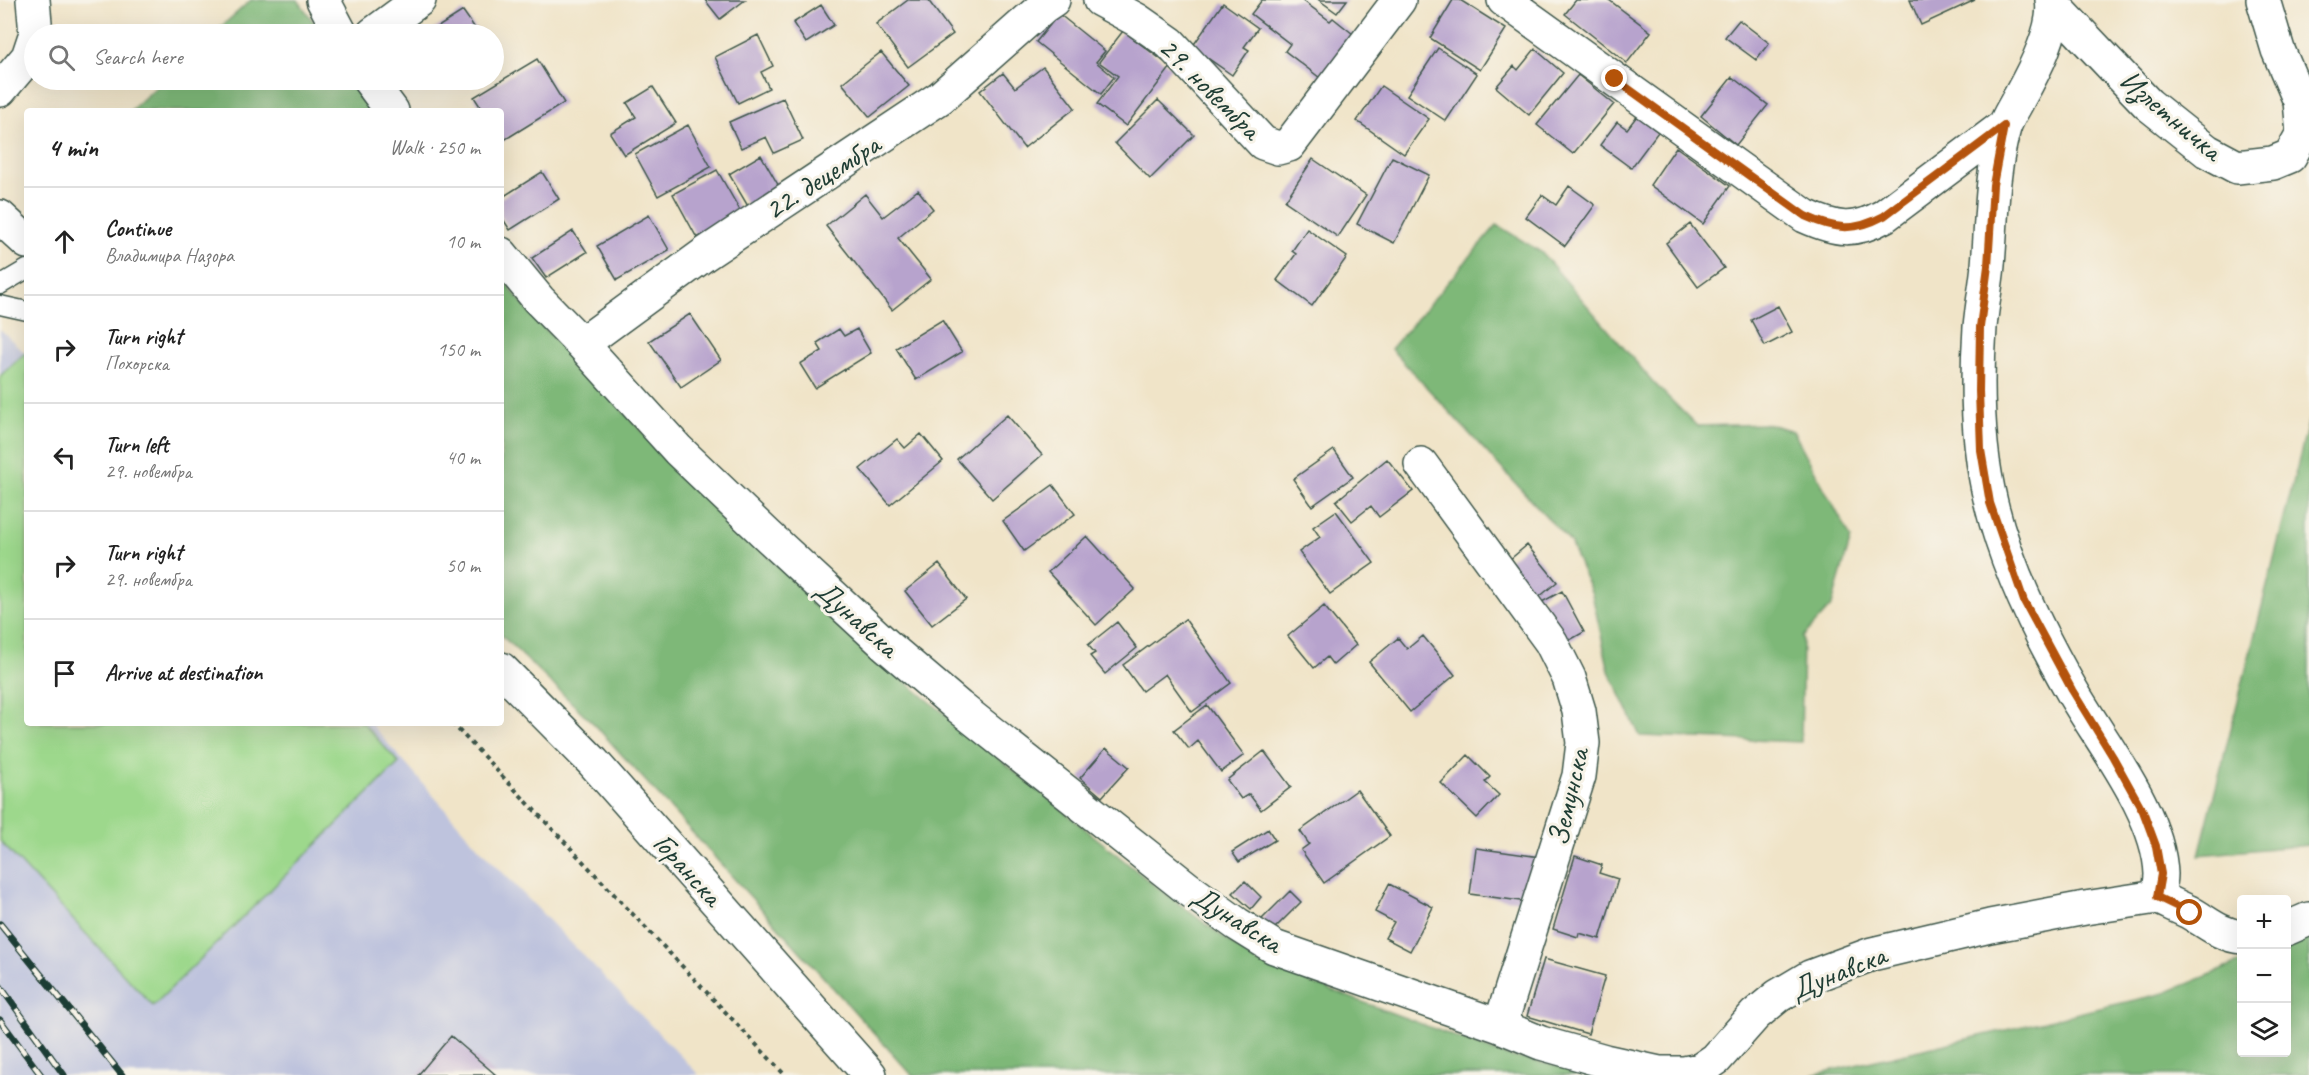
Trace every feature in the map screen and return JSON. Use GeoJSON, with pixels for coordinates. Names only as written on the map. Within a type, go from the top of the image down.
{"type":"FeatureCollection","features":[{"type":"Feature","properties":{"kind":"street"},"geometry":{"type":"LineString","coordinates":[[33,0],[35,24]]}},
{"type":"Feature","properties":{"kind":"street"},"geometry":{"type":"LineString","coordinates":[[323,0],[336,24]]}},
{"type":"Feature","properties":{"kind":"street"},"geometry":{"type":"LineString","coordinates":[[387,24],[419,0]]}},
{"type":"Feature","properties":{"kind":"street","name":"22. децембра"},"geometry":{"type":"LineString","coordinates":[[582,344],[705,254],[941,97],[1053,0]]}},
{"type":"Feature","properties":{"kind":"street","name":"29. новембра"},"geometry":{"type":"LineString","coordinates":[[1100,0],[1170,43],[1263,143],[1278,148],[1289,145],[1399,0]]}},
{"type":"Feature","properties":{"kind":"street"},"geometry":{"type":"LineString","coordinates":[[1504,0],[1805,216],[1828,226],[1848,228],[1868,225],[1884,216],[2004,126]]}},
{"type":"Feature","properties":{"kind":"street","name":"Излетничка"},"geometry":{"type":"LineString","coordinates":[[2053,2],[2148,104],[2207,151],[2237,167],[2273,163],[2290,156],[2303,133],[2300,101],[2278,50],[2263,0]]}},
{"type":"Feature","properties":{"kind":"street"},"geometry":{"type":"LineString","coordinates":[[2053,2],[2048,32],[2033,72],[2004,126],[1993,185],[1988,266],[1980,327],[1979,391],[1981,450],[1990,503],[2024,601],[2072,690],[2143,811],[2158,855],[2161,874],[2157,897],[2190,913],[2214,929],[2237,936]]}},
{"type":"Feature","properties":{"kind":"street"},"geometry":{"type":"LineString","coordinates":[[0,90],[24,62]]}},
{"type":"Feature","properties":{"kind":"street"},"geometry":{"type":"LineString","coordinates":[[376,90],[390,108]]}},
{"type":"Feature","properties":{"kind":"street"},"geometry":{"type":"LineString","coordinates":[[0,218],[24,239]]}},
{"type":"Feature","properties":{"kind":"street","name":"Дунавска"},"geometry":{"type":"LineString","coordinates":[[504,258],[539,300],[678,450],[886,645],[959,707],[1187,888],[1274,947],[1500,1026],[1541,1043],[1605,1061],[1660,1073],[1684,1073],[1700,1070],[1716,1059],[1755,1015],[1778,996],[1810,977],[1862,958],[1990,926],[2157,897]]}},
{"type":"Feature","properties":{"kind":"street","name":"Земунска"},"geometry":{"type":"LineString","coordinates":[[1421,464],[1551,642],[1569,678],[1580,711],[1583,743],[1579,776],[1500,1026]]}},
{"type":"Feature","properties":{"kind":"street","name":"Горанска"},"geometry":{"type":"LineString","coordinates":[[504,672],[604,774],[870,1075]]}},
{"type":"Feature","properties":{"kind":"street"},"geometry":{"type":"LineString","coordinates":[[2291,927],[2309,919]]}},
{"type":"Feature","properties":{"kind":"lane"},"geometry":{"type":"LineString","coordinates":[[0,285],[24,270]]}},
{"type":"Feature","properties":{"kind":"lane"},"geometry":{"type":"LineString","coordinates":[[0,305],[24,311]]}},
{"type":"Feature","properties":{"kind":"path"},"geometry":{"type":"LineString","coordinates":[[455,726],[785,1075]]}},
{"type":"Feature","properties":{"kind":"shaded area"},"geometry":{"type":"Polygon","coordinates":[[[0,329],[24,352],[24,726],[373,726],[479,848],[699,1075],[0,1075],[0,329]]]}},
{"type":"Feature","properties":{"kind":"green space"},"geometry":{"type":"Polygon","coordinates":[[[251,0],[298,0],[315,24],[224,24],[251,0]]]}},
{"type":"Feature","properties":{"kind":"green space"},"geometry":{"type":"Polygon","coordinates":[[[153,90],[361,90],[374,108],[133,108],[153,90]]]}},
{"type":"Feature","properties":{"kind":"green space"},"geometry":{"type":"Polygon","coordinates":[[[1497,225],[1541,252],[1654,383],[1697,426],[1769,424],[1793,431],[1851,538],[1832,605],[1803,637],[1801,742],[1640,736],[1609,671],[1592,594],[1570,542],[1391,349],[1497,225]]]}},
{"type":"Feature","properties":{"kind":"green space"},"geometry":{"type":"Polygon","coordinates":[[[504,281],[530,313],[680,471],[857,642],[1149,881],[1256,962],[1504,1055],[1599,1075],[912,1075],[593,723],[504,638],[504,281]]]}},
{"type":"Feature","properties":{"kind":"green space"},"geometry":{"type":"Polygon","coordinates":[[[24,354],[24,726],[366,726],[399,763],[153,1006],[0,841],[0,376],[24,354]]]}},
{"type":"Feature","properties":{"kind":"green space"},"geometry":{"type":"Polygon","coordinates":[[[2309,420],[2309,845],[2199,855],[2309,420]]]}},
{"type":"Feature","properties":{"kind":"green space"},"geometry":{"type":"Polygon","coordinates":[[[2309,934],[2309,1075],[1812,1075],[2165,993],[2237,964],[2237,1057],[2291,1057],[2291,942],[2309,934]]]}},
{"type":"Feature","properties":{"kind":"building"},"geometry":{"type":"Polygon","coordinates":[[[705,0],[745,0],[720,19],[705,0]]]}},
{"type":"Feature","properties":{"kind":"building"},"geometry":{"type":"Polygon","coordinates":[[[908,0],[928,0],[953,34],[908,67],[876,24],[908,0]]]}},
{"type":"Feature","properties":{"kind":"building"},"geometry":{"type":"Polygon","coordinates":[[[1262,0],[1302,0],[1330,21],[1333,18],[1358,38],[1324,81],[1285,51],[1290,44],[1251,14],[1262,0]]]}},
{"type":"Feature","properties":{"kind":"building"},"geometry":{"type":"Polygon","coordinates":[[[1319,0],[1347,0],[1337,13],[1319,0]]]}},
{"type":"Feature","properties":{"kind":"building"},"geometry":{"type":"Polygon","coordinates":[[[1453,0],[1460,0],[1506,29],[1480,70],[1430,38],[1453,0]]]}},
{"type":"Feature","properties":{"kind":"building"},"geometry":{"type":"Polygon","coordinates":[[[1576,0],[1609,0],[1651,32],[1627,63],[1565,14],[1576,0]]]}},
{"type":"Feature","properties":{"kind":"building"},"geometry":{"type":"Polygon","coordinates":[[[1910,0],[1975,0],[1921,25],[1910,0]]]}},
{"type":"Feature","properties":{"kind":"building"},"geometry":{"type":"Polygon","coordinates":[[[1223,3],[1258,28],[1244,47],[1249,50],[1232,75],[1192,47],[1223,3]]]}},
{"type":"Feature","properties":{"kind":"building"},"geometry":{"type":"Polygon","coordinates":[[[821,5],[834,25],[806,43],[793,23],[821,5]]]}},
{"type":"Feature","properties":{"kind":"building"},"geometry":{"type":"Polygon","coordinates":[[[463,11],[472,24],[443,24],[463,11]]]}},
{"type":"Feature","properties":{"kind":"building"},"geometry":{"type":"Polygon","coordinates":[[[1059,14],[1105,51],[1096,62],[1114,77],[1101,94],[1036,42],[1059,14]]]}},
{"type":"Feature","properties":{"kind":"building"},"geometry":{"type":"Polygon","coordinates":[[[1739,20],[1769,43],[1756,60],[1725,37],[1739,20]]]}},
{"type":"Feature","properties":{"kind":"building"},"geometry":{"type":"Polygon","coordinates":[[[1123,31],[1171,67],[1126,126],[1097,104],[1118,76],[1099,62],[1123,31]]]}},
{"type":"Feature","properties":{"kind":"building"},"geometry":{"type":"Polygon","coordinates":[[[758,35],[773,66],[761,72],[769,88],[738,103],[715,57],[758,35]]]}},
{"type":"Feature","properties":{"kind":"building"},"geometry":{"type":"Polygon","coordinates":[[[1438,48],[1477,74],[1446,121],[1407,95],[1438,48]]]}},
{"type":"Feature","properties":{"kind":"building"},"geometry":{"type":"Polygon","coordinates":[[[1535,49],[1563,73],[1529,115],[1496,87],[1514,66],[1518,70],[1535,49]]]}},
{"type":"Feature","properties":{"kind":"building"},"geometry":{"type":"Polygon","coordinates":[[[881,52],[909,86],[870,117],[842,83],[881,52]]]}},
{"type":"Feature","properties":{"kind":"building"},"geometry":{"type":"Polygon","coordinates":[[[537,59],[564,103],[504,140],[504,108],[481,108],[474,97],[486,90],[504,90],[504,79],[537,59]]]}},
{"type":"Feature","properties":{"kind":"building"},"geometry":{"type":"Polygon","coordinates":[[[1043,67],[1075,108],[1024,148],[980,91],[1003,73],[1015,88],[1043,67]]]}},
{"type":"Feature","properties":{"kind":"building"},"geometry":{"type":"Polygon","coordinates":[[[1578,75],[1614,104],[1573,154],[1537,125],[1578,75]]]}},
{"type":"Feature","properties":{"kind":"building"},"geometry":{"type":"Polygon","coordinates":[[[1732,77],[1768,105],[1736,145],[1701,116],[1732,77]]]}},
{"type":"Feature","properties":{"kind":"building"},"geometry":{"type":"Polygon","coordinates":[[[1381,86],[1429,119],[1404,154],[1357,121],[1381,86]]]}},
{"type":"Feature","properties":{"kind":"building"},"geometry":{"type":"Polygon","coordinates":[[[653,87],[676,123],[624,155],[610,133],[636,117],[627,103],[653,87]]]}},
{"type":"Feature","properties":{"kind":"building"},"geometry":{"type":"Polygon","coordinates":[[[783,98],[803,140],[774,153],[766,137],[741,148],[729,122],[783,98]]]}},
{"type":"Feature","properties":{"kind":"building"},"geometry":{"type":"Polygon","coordinates":[[[1158,100],[1194,135],[1150,179],[1115,143],[1158,100]]]}},
{"type":"Feature","properties":{"kind":"building"},"geometry":{"type":"Polygon","coordinates":[[[1637,116],[1658,132],[1631,168],[1600,145],[1617,122],[1627,129],[1637,116]]]}},
{"type":"Feature","properties":{"kind":"building"},"geometry":{"type":"Polygon","coordinates":[[[688,125],[711,167],[658,196],[635,154],[688,125]]]}},
{"type":"Feature","properties":{"kind":"building"},"geometry":{"type":"Polygon","coordinates":[[[1676,147],[1730,186],[1703,224],[1650,185],[1676,147]]]}},
{"type":"Feature","properties":{"kind":"building"},"geometry":{"type":"Polygon","coordinates":[[[761,155],[781,190],[749,208],[729,174],[761,155]]]}},
{"type":"Feature","properties":{"kind":"building"},"geometry":{"type":"Polygon","coordinates":[[[1392,157],[1429,175],[1394,243],[1357,224],[1392,157]]]}},
{"type":"Feature","properties":{"kind":"building"},"geometry":{"type":"Polygon","coordinates":[[[1313,159],[1366,195],[1338,237],[1285,201],[1313,159]]]}},
{"type":"Feature","properties":{"kind":"building"},"geometry":{"type":"Polygon","coordinates":[[[717,170],[742,214],[697,238],[673,194],[717,170]]]}},
{"type":"Feature","properties":{"kind":"building"},"geometry":{"type":"Polygon","coordinates":[[[542,172],[559,199],[510,230],[504,221],[504,196],[542,172]]]}},
{"type":"Feature","properties":{"kind":"building"},"geometry":{"type":"Polygon","coordinates":[[[1569,186],[1595,205],[1565,246],[1526,217],[1542,195],[1556,205],[1569,186]]]}},
{"type":"Feature","properties":{"kind":"building"},"geometry":{"type":"Polygon","coordinates":[[[918,190],[933,209],[898,238],[931,279],[892,310],[826,226],[865,194],[883,217],[918,190]]]}},
{"type":"Feature","properties":{"kind":"building"},"geometry":{"type":"Polygon","coordinates":[[[649,215],[669,250],[617,280],[597,246],[649,215]]]}},
{"type":"Feature","properties":{"kind":"building"},"geometry":{"type":"Polygon","coordinates":[[[1690,224],[1724,268],[1698,287],[1666,243],[1690,224]]]}},
{"type":"Feature","properties":{"kind":"building"},"geometry":{"type":"Polygon","coordinates":[[[1307,229],[1347,257],[1312,306],[1277,280],[1296,254],[1292,251],[1307,229]]]}},
{"type":"Feature","properties":{"kind":"building"},"geometry":{"type":"Polygon","coordinates":[[[573,231],[587,252],[546,278],[532,258],[573,231]]]}},
{"type":"Feature","properties":{"kind":"building"},"geometry":{"type":"Polygon","coordinates":[[[1778,306],[1792,332],[1765,346],[1751,320],[1778,306]]]}},
{"type":"Feature","properties":{"kind":"building"},"geometry":{"type":"Polygon","coordinates":[[[690,314],[721,360],[681,387],[649,341],[690,314]]]}},
{"type":"Feature","properties":{"kind":"building"},"geometry":{"type":"Polygon","coordinates":[[[942,320],[962,352],[916,380],[896,348],[942,320]]]}},
{"type":"Feature","properties":{"kind":"building"},"geometry":{"type":"Polygon","coordinates":[[[839,329],[844,336],[857,329],[871,353],[815,388],[800,364],[822,351],[817,343],[839,329]]]}},
{"type":"Feature","properties":{"kind":"building"},"geometry":{"type":"Polygon","coordinates":[[[1007,415],[1042,455],[992,499],[957,459],[1007,415]]]}},
{"type":"Feature","properties":{"kind":"building"},"geometry":{"type":"Polygon","coordinates":[[[921,434],[943,461],[890,505],[860,469],[897,439],[905,448],[921,434]]]}},
{"type":"Feature","properties":{"kind":"building"},"geometry":{"type":"Polygon","coordinates":[[[1334,450],[1353,477],[1312,506],[1293,479],[1334,450]]]}},
{"type":"Feature","properties":{"kind":"building"},"geometry":{"type":"Polygon","coordinates":[[[1387,459],[1413,491],[1379,517],[1371,506],[1352,521],[1336,501],[1387,459]]]}},
{"type":"Feature","properties":{"kind":"building"},"geometry":{"type":"Polygon","coordinates":[[[1053,485],[1075,514],[1024,551],[1003,521],[1053,485]]]}},
{"type":"Feature","properties":{"kind":"building"},"geometry":{"type":"Polygon","coordinates":[[[1336,511],[1374,563],[1330,594],[1299,552],[1320,537],[1313,527],[1336,511]]]}},
{"type":"Feature","properties":{"kind":"building"},"geometry":{"type":"Polygon","coordinates":[[[1087,536],[1135,589],[1096,625],[1048,572],[1087,536]]]}},
{"type":"Feature","properties":{"kind":"building"},"geometry":{"type":"Polygon","coordinates":[[[1527,545],[1557,582],[1538,598],[1508,561],[1527,545]]]}},
{"type":"Feature","properties":{"kind":"building"},"geometry":{"type":"Polygon","coordinates":[[[939,564],[966,599],[932,625],[905,591],[939,564]]]}},
{"type":"Feature","properties":{"kind":"building"},"geometry":{"type":"Polygon","coordinates":[[[1562,591],[1584,632],[1563,644],[1540,603],[1562,591]]]}},
{"type":"Feature","properties":{"kind":"building"},"geometry":{"type":"Polygon","coordinates":[[[1324,606],[1356,645],[1333,665],[1327,657],[1314,668],[1288,636],[1324,606]]]}},
{"type":"Feature","properties":{"kind":"building"},"geometry":{"type":"Polygon","coordinates":[[[1185,619],[1231,683],[1192,712],[1165,674],[1142,691],[1123,665],[1185,619]]]}},
{"type":"Feature","properties":{"kind":"building"},"geometry":{"type":"Polygon","coordinates":[[[1117,622],[1137,648],[1105,674],[1090,656],[1095,653],[1088,645],[1117,622]]]}},
{"type":"Feature","properties":{"kind":"building"},"geometry":{"type":"Polygon","coordinates":[[[1423,636],[1455,675],[1410,712],[1369,662],[1398,638],[1407,649],[1423,636]]]}},
{"type":"Feature","properties":{"kind":"building"},"geometry":{"type":"Polygon","coordinates":[[[1207,705],[1244,755],[1221,772],[1198,741],[1189,749],[1174,730],[1207,705]]]}},
{"type":"Feature","properties":{"kind":"building"},"geometry":{"type":"Polygon","coordinates":[[[1106,748],[1129,767],[1102,797],[1080,778],[1106,748]]]}},
{"type":"Feature","properties":{"kind":"building"},"geometry":{"type":"Polygon","coordinates":[[[1264,751],[1291,787],[1261,810],[1249,794],[1241,799],[1227,780],[1264,751]]]}},
{"type":"Feature","properties":{"kind":"building"},"geometry":{"type":"Polygon","coordinates":[[[1468,755],[1490,777],[1485,782],[1499,795],[1477,818],[1441,783],[1468,755]]]}},
{"type":"Feature","properties":{"kind":"building"},"geometry":{"type":"Polygon","coordinates":[[[1357,790],[1390,836],[1324,883],[1301,850],[1309,844],[1300,831],[1357,790]]]}},
{"type":"Feature","properties":{"kind":"building"},"geometry":{"type":"Polygon","coordinates":[[[1268,829],[1275,840],[1239,862],[1232,852],[1268,829]]]}},
{"type":"Feature","properties":{"kind":"building"},"geometry":{"type":"Polygon","coordinates":[[[1476,848],[1540,857],[1534,903],[1470,894],[1476,848]]]}},
{"type":"Feature","properties":{"kind":"building"},"geometry":{"type":"Polygon","coordinates":[[[1575,856],[1602,865],[1599,873],[1618,879],[1600,939],[1579,933],[1578,937],[1553,929],[1575,856]]]}},
{"type":"Feature","properties":{"kind":"building"},"geometry":{"type":"Polygon","coordinates":[[[1245,881],[1261,897],[1251,909],[1233,893],[1245,881]]]}},
{"type":"Feature","properties":{"kind":"building"},"geometry":{"type":"Polygon","coordinates":[[[1389,884],[1433,907],[1410,951],[1385,938],[1394,922],[1375,912],[1389,884]]]}},
{"type":"Feature","properties":{"kind":"building"},"geometry":{"type":"Polygon","coordinates":[[[1290,891],[1301,902],[1272,931],[1261,920],[1290,891]]]}},
{"type":"Feature","properties":{"kind":"building"},"geometry":{"type":"Polygon","coordinates":[[[1544,959],[1605,976],[1588,1034],[1527,1016],[1544,959]]]}},
{"type":"Feature","properties":{"kind":"building"},"geometry":{"type":"Polygon","coordinates":[[[451,1036],[496,1075],[418,1075],[451,1036]]]}},
{"type":"Feature","properties":{"kind":"railway"},"geometry":{"type":"LineString","coordinates":[[0,924],[122,1075]]}},
{"type":"Feature","properties":{"kind":"railway"},"geometry":{"type":"LineString","coordinates":[[0,986],[64,1075]]}},
{"type":"Feature","properties":{"kind":"railway"},"geometry":{"type":"LineString","coordinates":[[0,1020],[41,1075]]}},
{"type":"Feature","properties":{"kind":"route"},"geometry":{"type":"LineString","coordinates":[[1615,79],[1805,216],[1828,226],[1848,228],[1868,225],[1884,216],[2004,126],[1993,185],[1988,266],[1980,327],[1981,450],[1990,503],[2024,601],[2072,690],[2143,811],[2156,846],[2161,874],[2157,897],[2190,913]]}}]}
